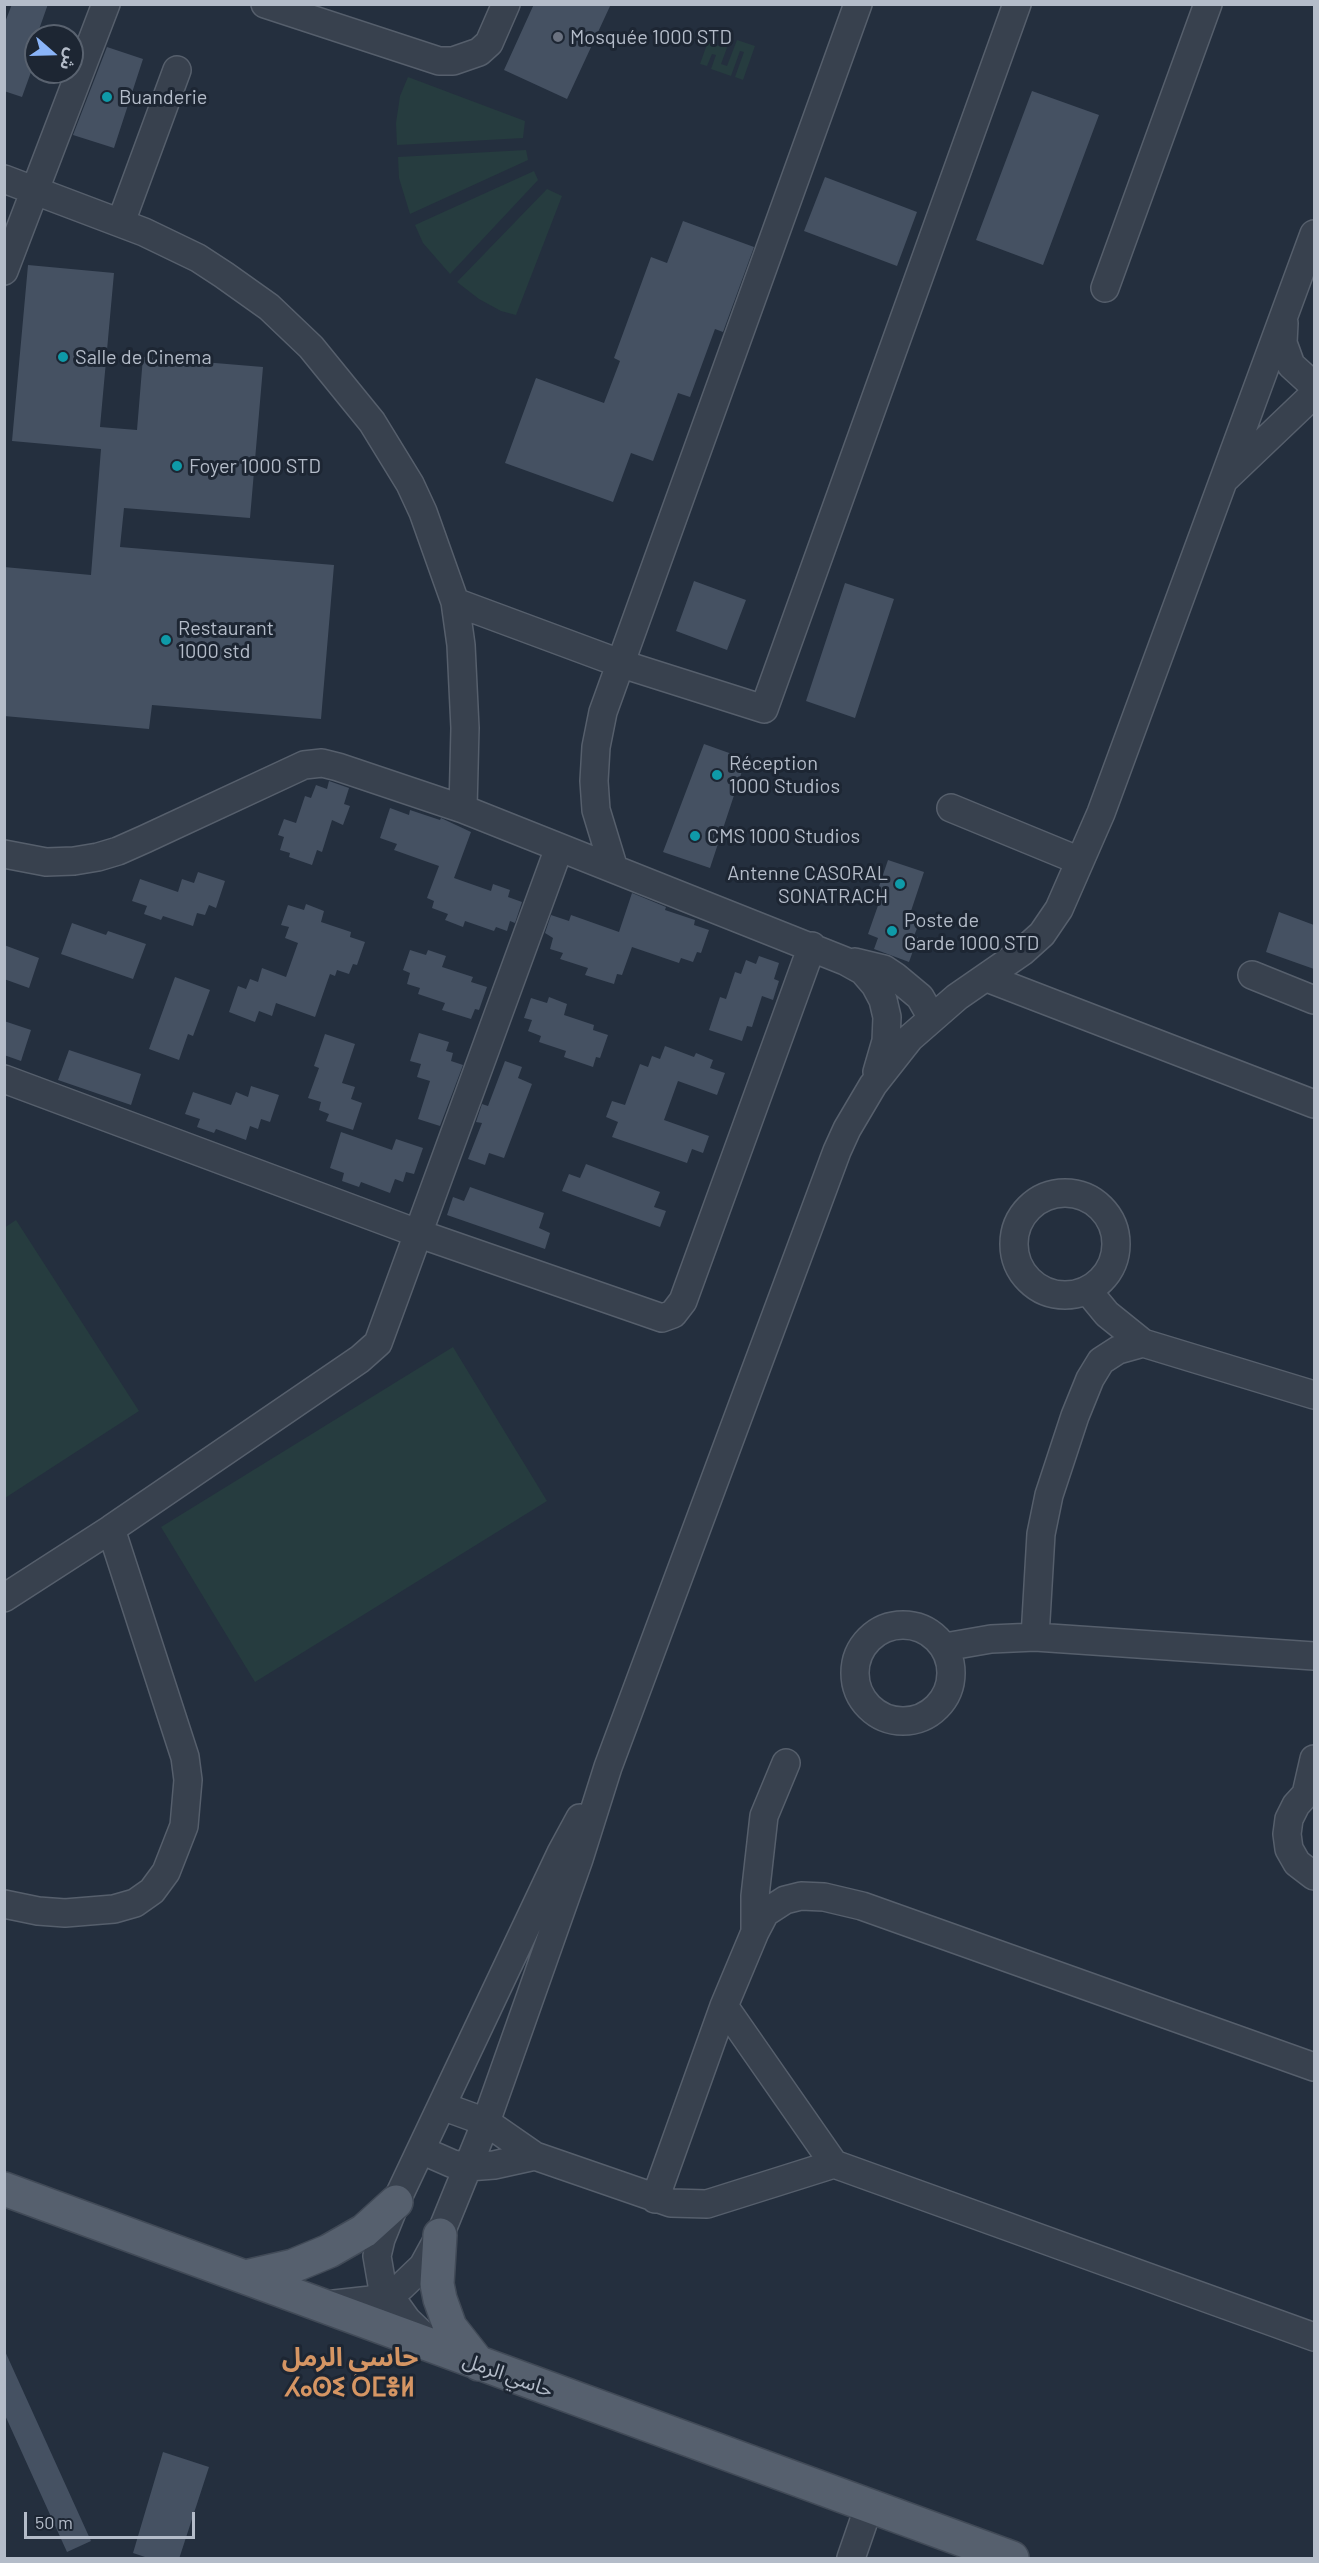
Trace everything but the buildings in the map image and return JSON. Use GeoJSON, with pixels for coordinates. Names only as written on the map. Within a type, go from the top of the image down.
{"type":"FeatureCollection","features":[{"type":"Feature","properties":{"kind":"main road","name":"حاسي الرمل"},"geometry":{"type":"LineString","coordinates":[[4,2189],[1012,2559]]}},
{"type":"Feature","properties":{"kind":"main road"},"geometry":{"type":"LineString","coordinates":[[245,2277],[292,2265],[329,2251],[364,2230],[396,2202]]}},
{"type":"Feature","properties":{"kind":"main road"},"geometry":{"type":"LineString","coordinates":[[440,2235],[437,2284],[440,2299],[450,2327],[479,2364]]}},
{"type":"Feature","properties":{"kind":"street"},"geometry":{"type":"LineString","coordinates":[[4,271],[106,4]]}},
{"type":"Feature","properties":{"kind":"street"},"geometry":{"type":"LineString","coordinates":[[265,4],[439,61],[453,61],[478,52],[489,43],[506,4]]}},
{"type":"Feature","properties":{"kind":"street"},"geometry":{"type":"LineString","coordinates":[[614,869],[596,810],[594,781],[596,747],[603,712],[858,4]]}},
{"type":"Feature","properties":{"kind":"street"},"geometry":{"type":"LineString","coordinates":[[455,602],[622,664],[764,709],[1017,4]]}},
{"type":"Feature","properties":{"kind":"street"},"geometry":{"type":"LineString","coordinates":[[1105,288],[1208,4]]}},
{"type":"Feature","properties":{"kind":"street"},"geometry":{"type":"LineString","coordinates":[[121,222],[177,70]]}},
{"type":"Feature","properties":{"kind":"street"},"geometry":{"type":"LineString","coordinates":[[4,179],[121,222],[198,258],[224,274],[269,307],[311,347],[372,422],[410,484],[436,543],[455,602],[461,645],[464,697],[463,809]]}},
{"type":"Feature","properties":{"kind":"street"},"geometry":{"type":"LineString","coordinates":[[321,2305],[371,2300],[387,2295],[414,2277],[427,2260],[440,2235],[486,2122],[579,1859],[608,1767],[806,1231],[847,1129],[873,1085],[910,1038],[957,997],[987,978],[1042,934],[1059,909],[1101,813],[1314,234]]}},
{"type":"Feature","properties":{"kind":"street"},"geometry":{"type":"LineString","coordinates":[[1285,313],[1283,343],[1291,365],[1314,386]]}},
{"type":"Feature","properties":{"kind":"street"},"geometry":{"type":"LineString","coordinates":[[1223,481],[1314,394]]}},
{"type":"Feature","properties":{"kind":"street"},"geometry":{"type":"LineString","coordinates":[[4,854],[46,862],[74,861],[118,851],[304,765],[322,763],[338,767],[463,809],[812,946],[862,971],[875,985],[883,1000],[887,1017],[886,1041],[873,1085]]}},
{"type":"Feature","properties":{"kind":"street"},"geometry":{"type":"LineString","coordinates":[[951,808],[1080,861]]}},
{"type":"Feature","properties":{"kind":"street"},"geometry":{"type":"LineString","coordinates":[[4,1598],[111,1529],[373,1349],[384,1334],[417,1233],[559,848]]}},
{"type":"Feature","properties":{"kind":"street"},"geometry":{"type":"LineString","coordinates":[[4,1079],[417,1233],[657,1318],[673,1314],[680,1306],[688,1289],[812,946]]}},
{"type":"Feature","properties":{"kind":"street"},"geometry":{"type":"LineString","coordinates":[[845,961],[871,965],[896,977],[920,997],[932,1018]]}},
{"type":"Feature","properties":{"kind":"street"},"geometry":{"type":"LineString","coordinates":[[1252,975],[1314,999]]}},
{"type":"Feature","properties":{"kind":"street"},"geometry":{"type":"LineString","coordinates":[[987,978],[1314,1104]]}},
{"type":"Feature","properties":{"kind":"street"},"geometry":{"type":"LineString","coordinates":[[1088,1291],[1107,1314],[1143,1343],[1314,1395]]}},
{"type":"Feature","properties":{"kind":"street"},"geometry":{"type":"LineString","coordinates":[[1035,1637],[1041,1534],[1049,1495],[1075,1416],[1090,1379],[1101,1361],[1118,1350],[1143,1343]]}},
{"type":"Feature","properties":{"kind":"street"},"geometry":{"type":"LineString","coordinates":[[4,1904],[38,1911],[65,1913],[114,1909],[135,1903],[152,1890],[166,1872],[184,1826],[188,1780],[185,1757],[111,1529]]}},
{"type":"Feature","properties":{"kind":"street"},"geometry":{"type":"LineString","coordinates":[[945,1647],[991,1639],[1035,1637],[1314,1656]]}},
{"type":"Feature","properties":{"kind":"street"},"geometry":{"type":"LineString","coordinates":[[1314,1759],[1310,1792],[1292,1812],[1287,1834],[1289,1849],[1297,1863],[1314,1876]]}},
{"type":"Feature","properties":{"kind":"street"},"geometry":{"type":"LineString","coordinates":[[755,1932],[755,1896],[764,1816],[786,1763]]}},
{"type":"Feature","properties":{"kind":"street"},"geometry":{"type":"LineString","coordinates":[[438,2349],[416,2330],[387,2295],[378,2270],[377,2256],[396,2202],[561,1853],[608,1767]]}},
{"type":"Feature","properties":{"kind":"street"},"geometry":{"type":"LineString","coordinates":[[655,2199],[724,2006],[755,1932],[765,1913],[784,1900],[801,1896],[824,1897],[862,1906],[1314,2067]]}},
{"type":"Feature","properties":{"kind":"street"},"geometry":{"type":"LineString","coordinates":[[724,2006],[834,2164],[1314,2337]]}},
{"type":"Feature","properties":{"kind":"street"},"geometry":{"type":"LineString","coordinates":[[442,2106],[486,2122],[535,2156],[655,2199],[689,2205],[707,2204],[834,2164]]}},
{"type":"Feature","properties":{"kind":"street"},"geometry":{"type":"LineString","coordinates":[[421,2150],[453,2164],[468,2167],[494,2165],[535,2156]]}},
{"type":"Feature","properties":{"kind":"street"},"geometry":{"type":"LineString","coordinates":[[851,2559],[869,2506]]}},
{"type":"Feature","properties":{"kind":"green space"},"geometry":{"type":"Polygon","coordinates":[[[712,30],[719,32],[715,45],[720,46],[724,35],[731,37],[721,64],[727,66],[737,40],[755,46],[743,80],[735,77],[744,52],[740,51],[731,76],[711,69],[716,55],[712,54],[707,66],[700,64],[712,30]]]}},
{"type":"Feature","properties":{"kind":"green space"},"geometry":{"type":"Polygon","coordinates":[[[408,77],[525,121],[523,138],[397,145],[396,123],[400,96],[408,77]]]}},
{"type":"Feature","properties":{"kind":"green space"},"geometry":{"type":"Polygon","coordinates":[[[526,150],[528,160],[410,214],[399,178],[398,157],[526,150]]]}},
{"type":"Feature","properties":{"kind":"green space"},"geometry":{"type":"Polygon","coordinates":[[[534,171],[538,180],[450,274],[423,243],[415,225],[534,171]]]}},
{"type":"Feature","properties":{"kind":"green space"},"geometry":{"type":"Polygon","coordinates":[[[547,189],[562,196],[516,315],[501,311],[479,299],[457,282],[547,189]]]}},
{"type":"Feature","properties":{"kind":"green space"},"geometry":{"type":"Polygon","coordinates":[[[16,1220],[139,1411],[5,1498],[4,1228],[16,1220]]]}},
{"type":"Feature","properties":{"kind":"green space"},"geometry":{"type":"Polygon","coordinates":[[[453,1347],[547,1501],[255,1682],[161,1527],[453,1347]]]}},
{"type":"Feature","properties":{"kind":"place","name":"Mosquée 1000 STD"},"geometry":{"type":"Point","coordinates":[558,37]}},
{"type":"Feature","properties":{"kind":"place","name":"Buanderie"},"geometry":{"type":"Point","coordinates":[107,97]}},
{"type":"Feature","properties":{"kind":"place","name":"Salle de Cinema"},"geometry":{"type":"Point","coordinates":[63,357]}},
{"type":"Feature","properties":{"kind":"place","name":"Foyer 1000 STD"},"geometry":{"type":"Point","coordinates":[177,466]}},
{"type":"Feature","properties":{"kind":"place","name":"Restaurant 1000 std"},"geometry":{"type":"Point","coordinates":[166,640]}},
{"type":"Feature","properties":{"kind":"place","name":"Réception 1000 Studios"},"geometry":{"type":"Point","coordinates":[717,775]}},
{"type":"Feature","properties":{"kind":"place","name":"CMS 1000 Studios"},"geometry":{"type":"Point","coordinates":[695,836]}},
{"type":"Feature","properties":{"kind":"place","name":"Antenne CASORAL SONATRACH"},"geometry":{"type":"Point","coordinates":[900,884]}},
{"type":"Feature","properties":{"kind":"place","name":"Poste de Garde 1000 STD"},"geometry":{"type":"Point","coordinates":[892,931]}},
{"type":"Feature","properties":{"kind":"district","name":"حاسي الرمل ⵃⴰⵙⵉ ⵔⵎⴻⵍ"},"geometry":{"type":"Point","coordinates":[350,2372]}}]}
